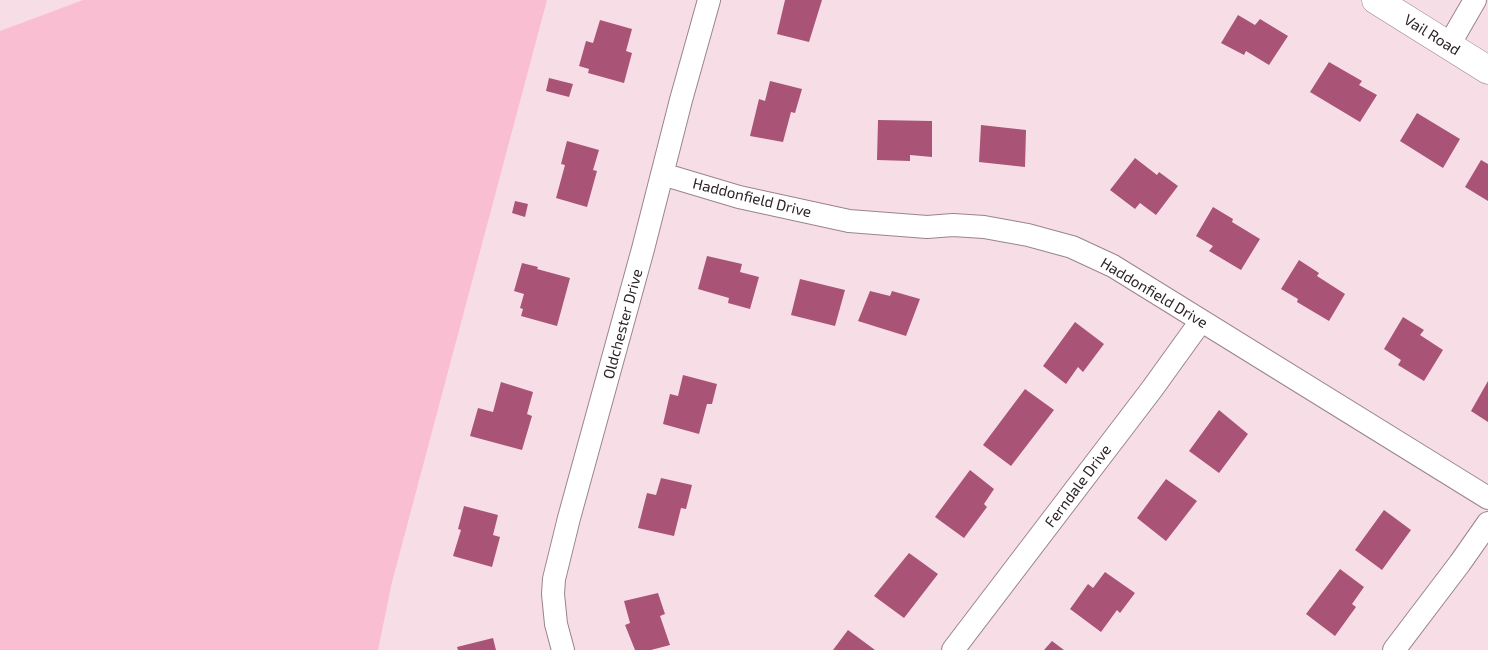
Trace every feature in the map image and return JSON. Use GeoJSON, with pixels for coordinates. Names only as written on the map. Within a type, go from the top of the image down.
{"type":"FeatureCollection","features":[{"type":"Feature","properties":{"kind":"street","name":"Oldchester Drive"},"geometry":{"type":"LineString","coordinates":[[563,650],[556,624],[554,579],[709,0]]}},
{"type":"Feature","properties":{"kind":"street","name":"Vail Road"},"geometry":{"type":"LineString","coordinates":[[1376,0],[1488,70]]}},
{"type":"Feature","properties":{"kind":"street"},"geometry":{"type":"LineString","coordinates":[[1449,45],[1475,0]]}},
{"type":"Feature","properties":{"kind":"street","name":"Haddonfield Drive"},"geometry":{"type":"LineString","coordinates":[[662,174],[740,197],[849,221],[927,227],[984,227],[1028,235],[1072,248],[1113,266],[1488,498]]}},
{"type":"Feature","properties":{"kind":"street","name":"Ferndale Drive"},"geometry":{"type":"LineString","coordinates":[[953,650],[1201,321]]}},
{"type":"Feature","properties":{"kind":"street"},"geometry":{"type":"LineString","coordinates":[[1394,650],[1488,523]]}},
{"type":"Feature","properties":{"kind":"shaded area"},"geometry":{"type":"Polygon","coordinates":[[[83,0],[547,0],[392,582],[378,650],[0,650],[0,31],[83,0]]]}},
{"type":"Feature","properties":{"kind":"building"},"geometry":{"type":"Polygon","coordinates":[[[785,0],[822,0],[809,42],[777,34],[785,0]]]}},
{"type":"Feature","properties":{"kind":"building"},"geometry":{"type":"Polygon","coordinates":[[[1238,15],[1255,25],[1260,19],[1288,36],[1269,65],[1246,51],[1244,55],[1221,43],[1238,15]]]}},
{"type":"Feature","properties":{"kind":"building"},"geometry":{"type":"Polygon","coordinates":[[[600,20],[632,29],[626,51],[632,53],[624,83],[588,73],[589,69],[579,66],[586,41],[593,43],[600,20]]]}},
{"type":"Feature","properties":{"kind":"building"},"geometry":{"type":"Polygon","coordinates":[[[1329,62],[1362,81],[1359,85],[1377,95],[1360,122],[1310,92],[1329,62]]]}},
{"type":"Feature","properties":{"kind":"building"},"geometry":{"type":"Polygon","coordinates":[[[549,78],[573,84],[569,97],[546,91],[549,78]]]}},
{"type":"Feature","properties":{"kind":"building"},"geometry":{"type":"Polygon","coordinates":[[[770,81],[802,89],[795,113],[791,112],[783,142],[750,136],[759,99],[765,101],[770,81]]]}},
{"type":"Feature","properties":{"kind":"building"},"geometry":{"type":"Polygon","coordinates":[[[1417,113],[1460,139],[1443,168],[1400,141],[1417,113]]]}},
{"type":"Feature","properties":{"kind":"building"},"geometry":{"type":"Polygon","coordinates":[[[878,120],[932,121],[932,157],[910,155],[910,161],[877,160],[878,120]]]}},
{"type":"Feature","properties":{"kind":"building"},"geometry":{"type":"Polygon","coordinates":[[[981,125],[1026,130],[1025,167],[979,162],[981,125]]]}},
{"type":"Feature","properties":{"kind":"building"},"geometry":{"type":"Polygon","coordinates":[[[567,141],[599,150],[593,170],[597,171],[587,207],[556,198],[565,165],[561,164],[567,141]]]}},
{"type":"Feature","properties":{"kind":"building"},"geometry":{"type":"Polygon","coordinates":[[[1135,158],[1157,175],[1159,172],[1178,186],[1156,215],[1140,203],[1135,209],[1110,190],[1135,158]]]}},
{"type":"Feature","properties":{"kind":"building"},"geometry":{"type":"Polygon","coordinates":[[[1481,160],[1488,164],[1488,201],[1465,187],[1481,160]]]}},
{"type":"Feature","properties":{"kind":"building"},"geometry":{"type":"Polygon","coordinates":[[[515,201],[528,204],[525,217],[512,213],[515,201]]]}},
{"type":"Feature","properties":{"kind":"building"},"geometry":{"type":"Polygon","coordinates":[[[1213,207],[1233,219],[1232,222],[1260,239],[1241,270],[1209,251],[1213,246],[1196,236],[1213,207]]]}},
{"type":"Feature","properties":{"kind":"building"},"geometry":{"type":"Polygon","coordinates":[[[707,256],[742,264],[740,272],[759,277],[750,309],[728,303],[729,298],[698,289],[707,256]]]}},
{"type":"Feature","properties":{"kind":"building"},"geometry":{"type":"Polygon","coordinates":[[[1299,260],[1319,273],[1317,276],[1345,294],[1329,321],[1297,302],[1298,299],[1281,289],[1299,260]]]}},
{"type":"Feature","properties":{"kind":"building"},"geometry":{"type":"Polygon","coordinates":[[[522,263],[570,278],[557,326],[521,316],[523,309],[520,308],[524,294],[514,291],[522,263]]]}},
{"type":"Feature","properties":{"kind":"building"},"geometry":{"type":"Polygon","coordinates":[[[800,279],[845,290],[835,326],[791,315],[800,279]]]}},
{"type":"Feature","properties":{"kind":"building"},"geometry":{"type":"Polygon","coordinates":[[[870,291],[890,296],[892,291],[920,299],[906,336],[858,321],[870,291]]]}},
{"type":"Feature","properties":{"kind":"building"},"geometry":{"type":"Polygon","coordinates":[[[1403,317],[1424,330],[1420,335],[1443,350],[1424,381],[1398,365],[1401,360],[1384,349],[1403,317]]]}},
{"type":"Feature","properties":{"kind":"building"},"geometry":{"type":"Polygon","coordinates":[[[1075,322],[1104,344],[1083,372],[1078,367],[1066,384],[1043,366],[1075,322]]]}},
{"type":"Feature","properties":{"kind":"building"},"geometry":{"type":"Polygon","coordinates":[[[683,375],[717,384],[712,404],[707,404],[699,434],[663,424],[670,394],[678,396],[683,375]]]}},
{"type":"Feature","properties":{"kind":"building"},"geometry":{"type":"Polygon","coordinates":[[[1488,381],[1488,422],[1471,411],[1488,381]]]}},
{"type":"Feature","properties":{"kind":"building"},"geometry":{"type":"Polygon","coordinates":[[[501,382],[533,392],[527,414],[532,416],[522,450],[470,436],[478,408],[493,412],[501,382]]]}},
{"type":"Feature","properties":{"kind":"building"},"geometry":{"type":"Polygon","coordinates":[[[1025,389],[1054,410],[1011,466],[983,445],[1025,389]]]}},
{"type":"Feature","properties":{"kind":"building"},"geometry":{"type":"Polygon","coordinates":[[[1219,410],[1248,434],[1219,473],[1189,451],[1219,410]]]}},
{"type":"Feature","properties":{"kind":"building"},"geometry":{"type":"Polygon","coordinates":[[[970,470],[994,489],[984,504],[987,507],[964,538],[935,517],[970,470]]]}},
{"type":"Feature","properties":{"kind":"building"},"geometry":{"type":"Polygon","coordinates":[[[661,478],[692,485],[686,509],[681,508],[674,536],[638,528],[647,493],[656,495],[661,478]]]}},
{"type":"Feature","properties":{"kind":"building"},"geometry":{"type":"Polygon","coordinates":[[[1166,479],[1197,501],[1166,541],[1137,518],[1166,479]]]}},
{"type":"Feature","properties":{"kind":"building"},"geometry":{"type":"Polygon","coordinates":[[[464,506],[498,515],[493,535],[500,537],[492,567],[453,556],[461,530],[458,529],[464,506]]]}},
{"type":"Feature","properties":{"kind":"building"},"geometry":{"type":"Polygon","coordinates":[[[1384,510],[1411,530],[1382,570],[1355,550],[1384,510]]]}},
{"type":"Feature","properties":{"kind":"building"},"geometry":{"type":"Polygon","coordinates":[[[909,553],[938,574],[904,618],[874,596],[909,553]]]}},
{"type":"Feature","properties":{"kind":"building"},"geometry":{"type":"Polygon","coordinates":[[[1340,569],[1364,587],[1352,604],[1356,607],[1335,636],[1306,614],[1340,569]]]}},
{"type":"Feature","properties":{"kind":"building"},"geometry":{"type":"Polygon","coordinates":[[[1105,572],[1135,593],[1120,613],[1117,610],[1101,632],[1070,609],[1088,584],[1093,588],[1105,572]]]}},
{"type":"Feature","properties":{"kind":"building"},"geometry":{"type":"Polygon","coordinates":[[[658,593],[665,614],[660,616],[670,645],[651,650],[635,650],[625,625],[630,623],[624,601],[658,593]]]}},
{"type":"Feature","properties":{"kind":"building"},"geometry":{"type":"Polygon","coordinates":[[[848,630],[875,650],[833,650],[848,630]]]}},
{"type":"Feature","properties":{"kind":"building"},"geometry":{"type":"Polygon","coordinates":[[[493,638],[496,650],[458,650],[457,647],[493,638]]]}},
{"type":"Feature","properties":{"kind":"building"},"geometry":{"type":"Polygon","coordinates":[[[1052,641],[1064,650],[1044,650],[1052,641]]]}}]}
